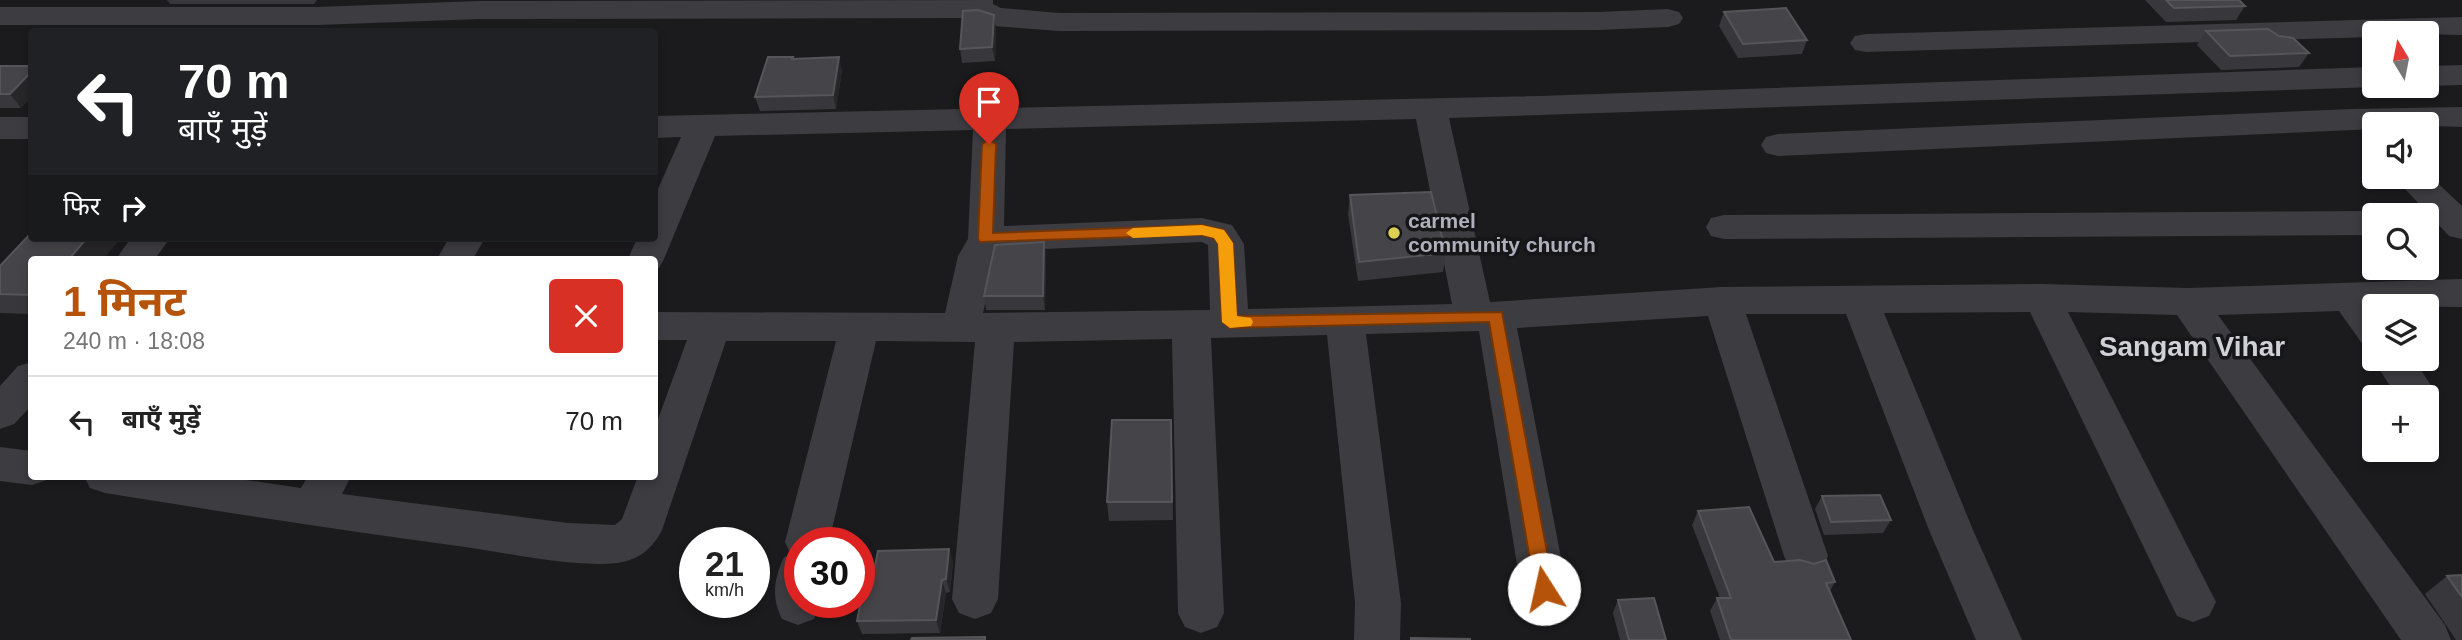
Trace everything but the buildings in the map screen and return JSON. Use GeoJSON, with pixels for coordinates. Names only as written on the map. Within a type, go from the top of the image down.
{"type":"FeatureCollection","features":[{"type":"Feature","properties":{"kind":"street"},"geometry":{"type":"LineString","coordinates":[[2237,0],[2276,30]]}},
{"type":"Feature","properties":{"kind":"street"},"geometry":{"type":"LineString","coordinates":[[2254,0],[2276,30],[2362,120]]}},
{"type":"Feature","properties":{"kind":"street"},"geometry":{"type":"LineString","coordinates":[[3,18],[251,16],[479,10],[963,10],[977,4],[994,17],[1059,22],[1598,21],[1668,18]]}},
{"type":"Feature","properties":{"kind":"street"},"geometry":{"type":"LineString","coordinates":[[1866,43],[2462,26]]}},
{"type":"Feature","properties":{"kind":"street"},"geometry":{"type":"LineString","coordinates":[[2440,76],[2462,75]]}},
{"type":"Feature","properties":{"kind":"street"},"geometry":{"type":"LineString","coordinates":[[658,127],[990,121],[2362,78]]}},
{"type":"Feature","properties":{"kind":"street"},"geometry":{"type":"LineString","coordinates":[[1430,108],[1485,317],[1544,589]]}},
{"type":"Feature","properties":{"kind":"street"},"geometry":{"type":"LineString","coordinates":[[2439,119],[2462,117]]}},
{"type":"Feature","properties":{"kind":"street"},"geometry":{"type":"LineString","coordinates":[[975,598],[978,329],[976,256],[986,239],[990,121]]}},
{"type":"Feature","properties":{"kind":"street"},"geometry":{"type":"LineString","coordinates":[[1778,145],[2362,126]]}},
{"type":"Feature","properties":{"kind":"street"},"geometry":{"type":"LineString","coordinates":[[0,128],[28,128]]}},
{"type":"Feature","properties":{"kind":"street"},"geometry":{"type":"LineString","coordinates":[[658,231],[702,128]]}},
{"type":"Feature","properties":{"kind":"street"},"geometry":{"type":"LineString","coordinates":[[1724,227],[2362,223]]}},
{"type":"Feature","properties":{"kind":"street"},"geometry":{"type":"LineString","coordinates":[[986,239],[1202,230],[1219,234],[1226,243],[1211,322],[1201,613]]}},
{"type":"Feature","properties":{"kind":"street"},"geometry":{"type":"LineString","coordinates":[[137,256],[149,242]]}},
{"type":"Feature","properties":{"kind":"street"},"geometry":{"type":"LineString","coordinates":[[658,326],[978,329],[1485,317],[1722,301],[2042,298],[2188,302],[2462,293]]}},
{"type":"Feature","properties":{"kind":"street"},"geometry":{"type":"LineString","coordinates":[[2350,297],[2362,314]]}},
{"type":"Feature","properties":{"kind":"street"},"geometry":{"type":"LineString","coordinates":[[2042,298],[2193,602]]}},
{"type":"Feature","properties":{"kind":"street"},"geometry":{"type":"LineString","coordinates":[[1860,300],[1951,530],[1999,639]]}},
{"type":"Feature","properties":{"kind":"street"},"geometry":{"type":"LineString","coordinates":[[1722,301],[1806,556]]}},
{"type":"Feature","properties":{"kind":"street"},"geometry":{"type":"LineString","coordinates":[[2188,302],[2428,640]]}},
{"type":"Feature","properties":{"kind":"street"},"geometry":{"type":"LineString","coordinates":[[1345,322],[1378,603],[1377,640]]}},
{"type":"Feature","properties":{"kind":"street"},"geometry":{"type":"LineString","coordinates":[[658,476],[710,328]]}},
{"type":"Feature","properties":{"kind":"street"},"geometry":{"type":"LineString","coordinates":[[811,527],[859,329]]}},
{"type":"Feature","properties":{"kind":"street"},"geometry":{"type":"LineString","coordinates":[[0,413],[28,382]]}},
{"type":"Feature","properties":{"kind":"street"},"geometry":{"type":"LineString","coordinates":[[0,464],[28,468]]}},
{"type":"Feature","properties":{"kind":"street"},"geometry":{"type":"LineString","coordinates":[[159,480],[321,492],[568,542],[618,544],[628,541],[639,530],[657,480]]}},
{"type":"Feature","properties":{"kind":"slow traffic"},"geometry":{"type":"LineString","coordinates":[[1133,233],[1202,230],[1219,234],[1226,243],[1230,322],[1245,322]]}},
{"type":"Feature","properties":{"kind":"place","name":"carmel community church"},"geometry":{"type":"Point","coordinates":[1394,233]}},
{"type":"Feature","properties":{"kind":"district","name":"Sangam Vihar"},"geometry":{"type":"Point","coordinates":[2192,346]}},
{"type":"Feature","properties":{"kind":"route"},"geometry":{"type":"LineString","coordinates":[[989,144],[986,239],[1202,230],[1219,234],[1226,243],[1230,322],[1345,322],[1496,316],[1544,589]]}}]}
